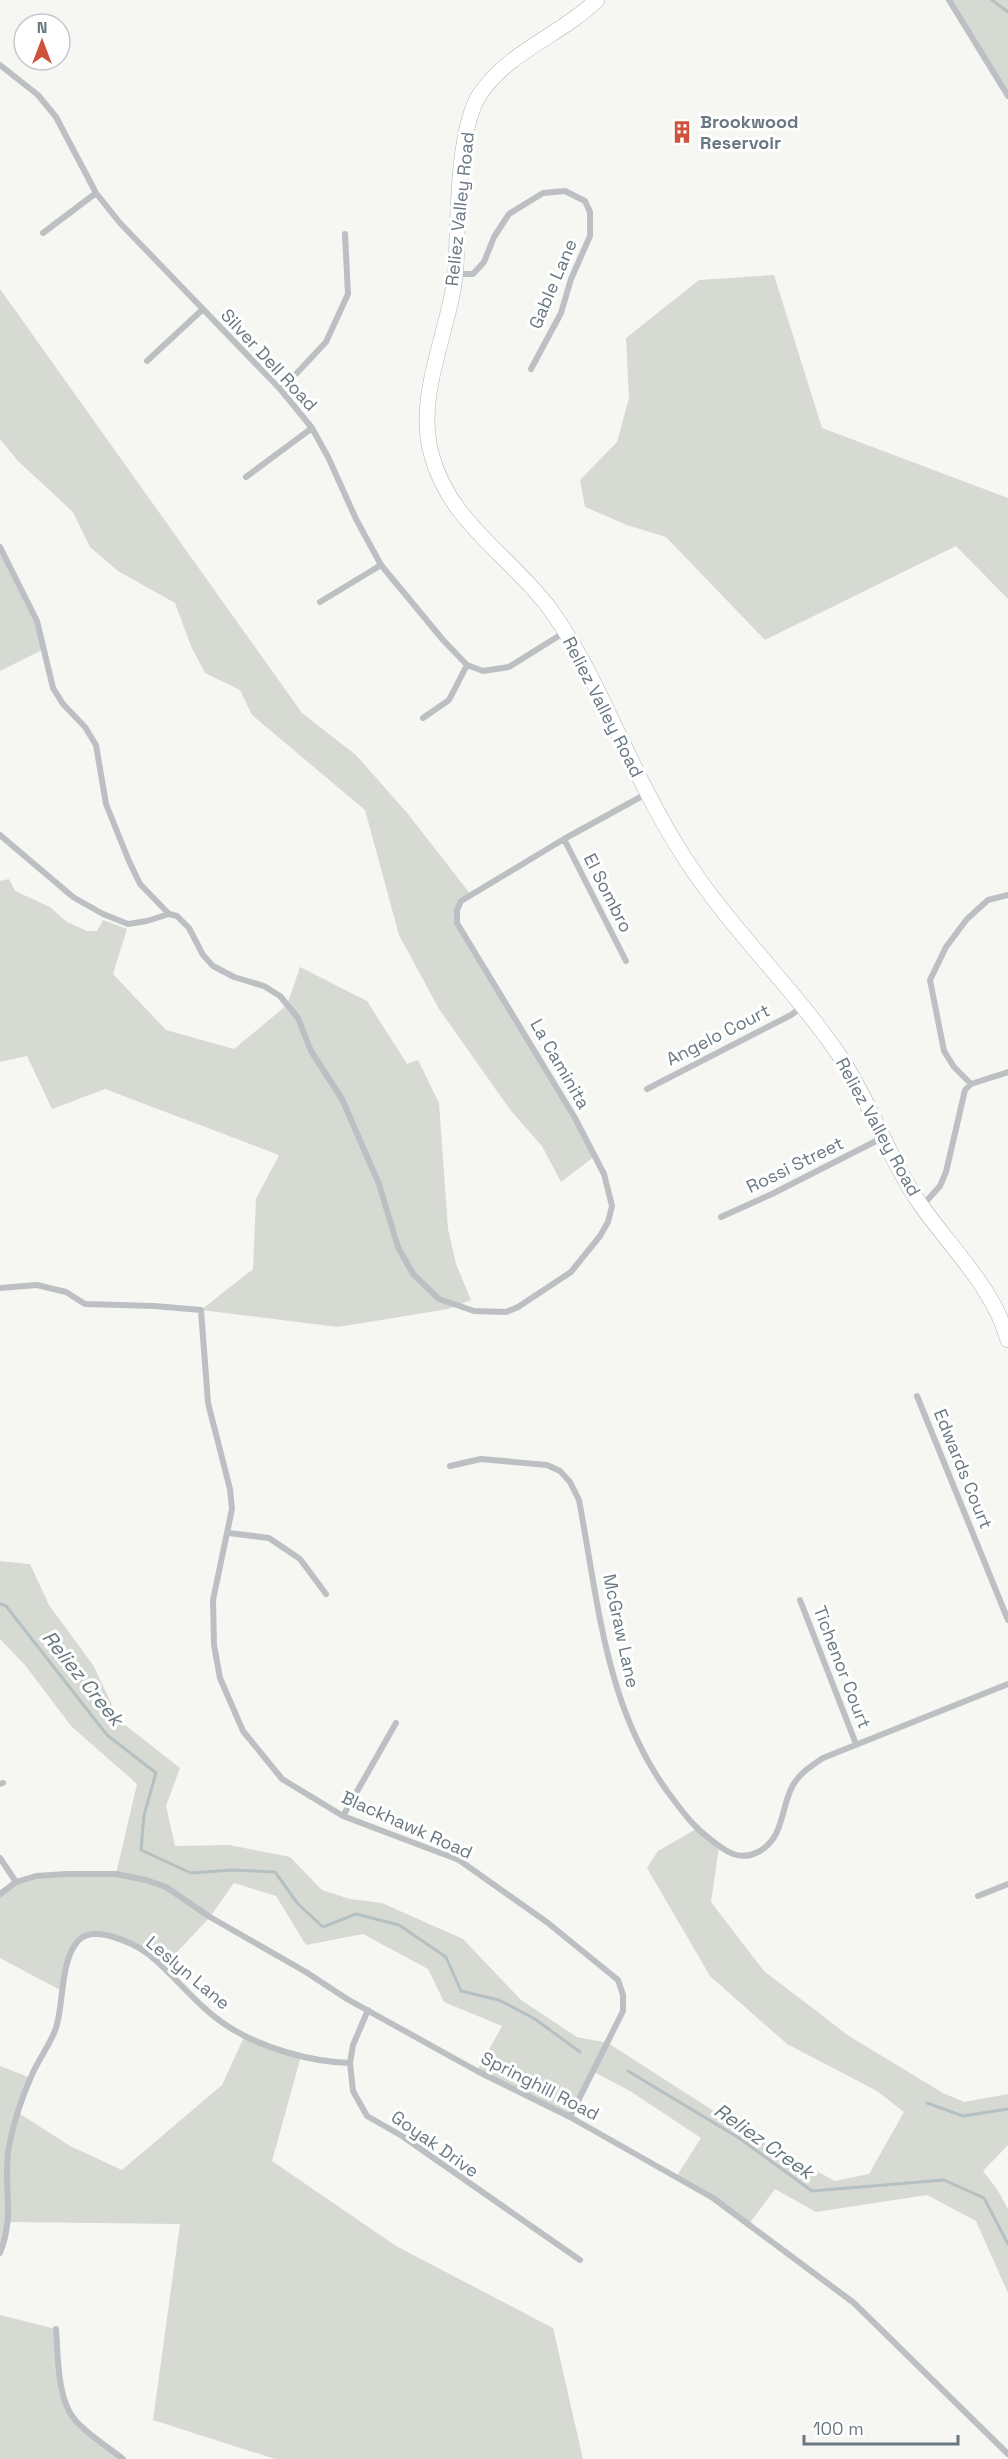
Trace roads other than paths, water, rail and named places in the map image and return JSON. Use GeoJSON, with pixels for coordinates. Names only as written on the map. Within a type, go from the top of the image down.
{"type":"FeatureCollection","features":[{"type":"Feature","properties":{"kind":"main road","name":"Reliez Valley Road"},"geometry":{"type":"LineString","coordinates":[[597,0],[552,35],[522,52],[494,77],[478,96],[471,114],[462,160],[455,274],[432,379],[426,418],[430,449],[437,474],[460,515],[533,589],[565,632],[581,657],[647,794],[688,864],[843,1061],[902,1175],[922,1206],[992,1300],[1008,1340]]}},
{"type":"Feature","properties":{"kind":"street"},"geometry":{"type":"LineString","coordinates":[[949,0],[1008,96]]}},
{"type":"Feature","properties":{"kind":"street","name":"Silver Dell Road"},"geometry":{"type":"LineString","coordinates":[[0,65],[38,95],[56,117],[96,193],[120,224],[281,390],[312,428],[381,565],[443,640],[467,664]]}},
{"type":"Feature","properties":{"kind":"street","name":"Gable Lane"},"geometry":{"type":"LineString","coordinates":[[455,274],[473,274],[484,262],[494,237],[508,214],[543,193],[565,191],[585,201],[590,212],[590,236],[571,279],[561,312],[531,369]]}},
{"type":"Feature","properties":{"kind":"street"},"geometry":{"type":"LineString","coordinates":[[43,233],[96,193]]}},
{"type":"Feature","properties":{"kind":"street"},"geometry":{"type":"LineString","coordinates":[[281,390],[326,342],[348,294],[345,234]]}},
{"type":"Feature","properties":{"kind":"street"},"geometry":{"type":"LineString","coordinates":[[147,361],[202,310]]}},
{"type":"Feature","properties":{"kind":"street"},"geometry":{"type":"LineString","coordinates":[[246,477],[312,428]]}},
{"type":"Feature","properties":{"kind":"street"},"geometry":{"type":"LineString","coordinates":[[0,547],[37,621],[53,688],[63,704],[85,727],[96,745],[106,804],[129,861],[140,884],[169,914],[129,924],[103,914],[73,897],[0,835]]}},
{"type":"Feature","properties":{"kind":"street"},"geometry":{"type":"LineString","coordinates":[[320,603],[381,565]]}},
{"type":"Feature","properties":{"kind":"street"},"geometry":{"type":"LineString","coordinates":[[423,718],[449,700],[467,664],[483,671],[509,668],[565,632]]}},
{"type":"Feature","properties":{"kind":"street","name":"La Caminita"},"geometry":{"type":"LineString","coordinates":[[169,914],[177,916],[189,928],[203,955],[213,966],[234,977],[264,986],[280,996],[298,1018],[311,1051],[342,1099],[366,1151],[380,1184],[398,1247],[413,1274],[439,1299],[474,1311],[506,1312],[518,1307],[571,1272],[608,1222],[612,1206],[604,1174],[575,1118],[458,922],[457,910],[461,901],[564,839],[647,794]]}},
{"type":"Feature","properties":{"kind":"street","name":"El Sombro"},"geometry":{"type":"LineString","coordinates":[[564,839],[626,961]]}},
{"type":"Feature","properties":{"kind":"street"},"geometry":{"type":"LineString","coordinates":[[971,1084],[954,1067],[944,1051],[930,980],[946,947],[967,919],[988,900],[1008,895]]}},
{"type":"Feature","properties":{"kind":"street","name":"Angelo Court"},"geometry":{"type":"LineString","coordinates":[[647,1089],[791,1015],[802,1006]]}},
{"type":"Feature","properties":{"kind":"street"},"geometry":{"type":"LineString","coordinates":[[922,1206],[940,1186],[946,1172],[960,1102],[965,1090],[971,1084],[1008,1072]]}},
{"type":"Feature","properties":{"kind":"street","name":"Rossi Street"},"geometry":{"type":"LineString","coordinates":[[720,1217],[772,1194],[882,1138]]}},
{"type":"Feature","properties":{"kind":"street","name":"Blackhawk Road"},"geometry":{"type":"LineString","coordinates":[[0,1288],[38,1286],[66,1292],[85,1304],[201,1310],[208,1403],[232,1509],[229,1533],[220,1560],[213,1600],[214,1645],[220,1678],[243,1731],[282,1779],[343,1816],[459,1860],[548,1923],[618,1980],[623,1995],[623,2011],[570,2117]]}},
{"type":"Feature","properties":{"kind":"street","name":"Edwards Court"},"geometry":{"type":"LineString","coordinates":[[917,1396],[1008,1620]]}},
{"type":"Feature","properties":{"kind":"street","name":"McGraw Lane"},"geometry":{"type":"LineString","coordinates":[[450,1466],[482,1459],[534,1462],[560,1471],[570,1482],[579,1500],[608,1663],[629,1727],[657,1779],[696,1829],[726,1852],[742,1857],[759,1852],[772,1841],[779,1830],[792,1787],[802,1773],[823,1758],[1008,1683]]}},
{"type":"Feature","properties":{"kind":"street"},"geometry":{"type":"LineString","coordinates":[[229,1533],[269,1538],[300,1558],[326,1594]]}},
{"type":"Feature","properties":{"kind":"street","name":"Tichenor Court"},"geometry":{"type":"LineString","coordinates":[[800,1600],[856,1744]]}},
{"type":"Feature","properties":{"kind":"street"},"geometry":{"type":"LineString","coordinates":[[343,1816],[396,1723]]}},
{"type":"Feature","properties":{"kind":"street"},"geometry":{"type":"LineString","coordinates":[[0,1858],[16,1882]]}},
{"type":"Feature","properties":{"kind":"street","name":"Springhill Road"},"geometry":{"type":"LineString","coordinates":[[0,1894],[16,1882],[36,1875],[116,1874],[166,1887],[210,1917],[368,2010],[494,2080],[570,2117],[713,2198],[854,2303],[1008,2454]]}},
{"type":"Feature","properties":{"kind":"street"},"geometry":{"type":"LineString","coordinates":[[978,1896],[1008,1884]]}},
{"type":"Feature","properties":{"kind":"street","name":"Leslyn Lane"},"geometry":{"type":"LineString","coordinates":[[0,2253],[9,2222],[9,2147],[17,2112],[56,2028],[72,1949],[80,1938],[92,1934],[108,1935],[148,1954],[199,2004],[230,2028],[245,2035],[327,2063],[350,2063]]}},
{"type":"Feature","properties":{"kind":"street","name":"Goyak Drive"},"geometry":{"type":"LineString","coordinates":[[368,2010],[353,2045],[350,2063],[353,2091],[367,2116],[402,2136],[579,2260]]}},
{"type":"Feature","properties":{"kind":"street"},"geometry":{"type":"LineString","coordinates":[[56,2329],[59,2379],[75,2420],[123,2459]]}},
{"type":"Feature","properties":{"kind":"waterway"},"geometry":{"type":"LineString","coordinates":[[992,0],[1008,12]]}},
{"type":"Feature","properties":{"kind":"waterway","name":"Reliez Creek"},"geometry":{"type":"LineString","coordinates":[[0,1604],[6,1606],[107,1735],[156,1773],[144,1815],[141,1850],[191,1873],[232,1870],[275,1872],[298,1904],[323,1927],[356,1914],[399,1925],[446,1957],[461,1991],[499,2000],[535,2019],[580,2052]]}},
{"type":"Feature","properties":{"kind":"waterway","name":"Reliez Creek"},"geometry":{"type":"LineString","coordinates":[[628,2071],[739,2138],[812,2191],[944,2180],[984,2198],[1008,2244]]}},
{"type":"Feature","properties":{"kind":"waterway"},"geometry":{"type":"LineString","coordinates":[[927,2103],[963,2116],[1008,2109]]}},
{"type":"Feature","properties":{"kind":"place","name":"Brookwood Reservoir"},"geometry":{"type":"Point","coordinates":[682,132]}}]}
